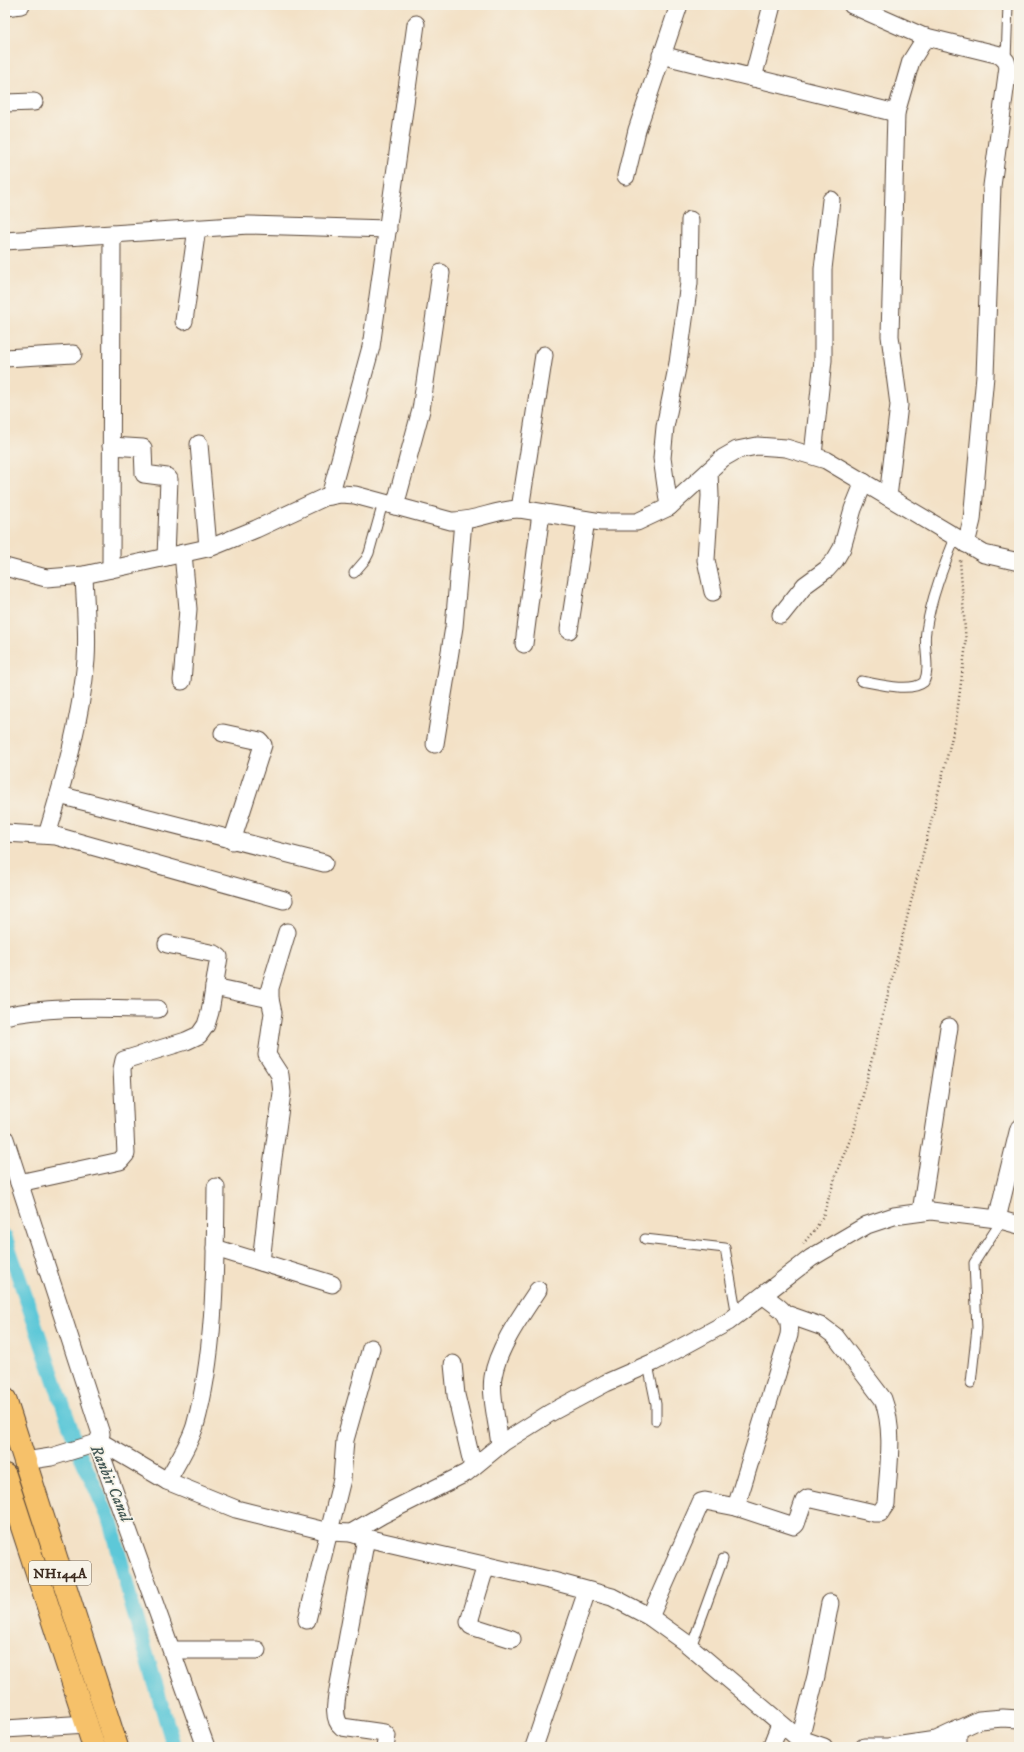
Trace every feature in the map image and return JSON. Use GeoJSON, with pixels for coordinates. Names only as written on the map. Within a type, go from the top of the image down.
{"type":"FeatureCollection","features":[{"type":"Feature","properties":{"kind":"highway","name":"NH144A"},"geometry":{"type":"LineString","coordinates":[[5,1399],[117,1747]]}},
{"type":"Feature","properties":{"kind":"highway","name":"NH144A"},"geometry":{"type":"LineString","coordinates":[[5,1477],[94,1747]]}},
{"type":"Feature","properties":{"kind":"street"},"geometry":{"type":"LineString","coordinates":[[5,7],[21,5]]}},
{"type":"Feature","properties":{"kind":"street"},"geometry":{"type":"LineString","coordinates":[[626,176],[637,130],[679,5]]}},
{"type":"Feature","properties":{"kind":"street"},"geometry":{"type":"LineString","coordinates":[[753,78],[772,5]]}},
{"type":"Feature","properties":{"kind":"street"},"geometry":{"type":"LineString","coordinates":[[852,5],[926,37],[1000,55],[1006,61],[1008,68],[992,186],[985,376],[972,520],[960,540]]}},
{"type":"Feature","properties":{"kind":"street"},"geometry":{"type":"LineString","coordinates":[[330,496],[371,347],[416,24]]}},
{"type":"Feature","properties":{"kind":"street"},"geometry":{"type":"LineString","coordinates":[[888,497],[899,405],[890,336],[896,113],[911,61],[926,37]]}},
{"type":"Feature","properties":{"kind":"street"},"geometry":{"type":"LineString","coordinates":[[661,55],[896,113]]}},
{"type":"Feature","properties":{"kind":"street"},"geometry":{"type":"LineString","coordinates":[[5,103],[34,102]]}},
{"type":"Feature","properties":{"kind":"street"},"geometry":{"type":"LineString","coordinates":[[813,455],[823,360],[823,269],[831,200]]}},
{"type":"Feature","properties":{"kind":"street"},"geometry":{"type":"LineString","coordinates":[[669,507],[662,458],[665,427],[678,363],[688,290],[690,220]]}},
{"type":"Feature","properties":{"kind":"street"},"geometry":{"type":"LineString","coordinates":[[5,241],[249,225],[388,229]]}},
{"type":"Feature","properties":{"kind":"street"},"geometry":{"type":"LineString","coordinates":[[184,321],[198,228]]}},
{"type":"Feature","properties":{"kind":"street"},"geometry":{"type":"LineString","coordinates":[[111,569],[112,234]]}},
{"type":"Feature","properties":{"kind":"street"},"geometry":{"type":"LineString","coordinates":[[389,504],[421,410],[441,273]]}},
{"type":"Feature","properties":{"kind":"street"},"geometry":{"type":"LineString","coordinates":[[5,358],[73,354]]}},
{"type":"Feature","properties":{"kind":"street"},"geometry":{"type":"LineString","coordinates":[[520,509],[544,356]]}},
{"type":"Feature","properties":{"kind":"street"},"geometry":{"type":"LineString","coordinates":[[199,444],[208,547]]}},
{"type":"Feature","properties":{"kind":"street"},"geometry":{"type":"LineString","coordinates":[[111,446],[143,448],[144,474],[166,477],[169,479],[166,557]]}},
{"type":"Feature","properties":{"kind":"street"},"geometry":{"type":"LineString","coordinates":[[5,567],[46,578],[84,575],[208,547],[256,529],[330,496],[340,494],[355,495],[451,521],[463,521],[509,509],[520,509],[586,520],[637,522],[669,507],[724,458],[737,450],[757,446],[786,448],[826,460],[984,554],[1019,562]]}},
{"type":"Feature","properties":{"kind":"street"},"geometry":{"type":"LineString","coordinates":[[709,471],[710,496],[706,560],[713,592]]}},
{"type":"Feature","properties":{"kind":"street"},"geometry":{"type":"LineString","coordinates":[[781,615],[805,585],[827,569],[835,560],[842,548],[853,509],[864,482]]}},
{"type":"Feature","properties":{"kind":"street"},"geometry":{"type":"LineString","coordinates":[[524,644],[541,513]]}},
{"type":"Feature","properties":{"kind":"street"},"geometry":{"type":"LineString","coordinates":[[569,630],[586,520]]}},
{"type":"Feature","properties":{"kind":"street"},"geometry":{"type":"LineString","coordinates":[[435,744],[454,627],[463,521]]}},
{"type":"Feature","properties":{"kind":"street"},"geometry":{"type":"LineString","coordinates":[[182,681],[188,609],[183,553]]}},
{"type":"Feature","properties":{"kind":"street"},"geometry":{"type":"LineString","coordinates":[[47,835],[59,795],[82,697],[87,643],[84,575]]}},
{"type":"Feature","properties":{"kind":"street"},"geometry":{"type":"LineString","coordinates":[[223,733],[260,741],[263,745],[232,841]]}},
{"type":"Feature","properties":{"kind":"street"},"geometry":{"type":"LineString","coordinates":[[59,795],[232,841],[324,863]]}},
{"type":"Feature","properties":{"kind":"street"},"geometry":{"type":"LineString","coordinates":[[5,833],[47,835],[192,873],[284,900]]}},
{"type":"Feature","properties":{"kind":"street"},"geometry":{"type":"LineString","coordinates":[[261,1262],[282,1093],[280,1075],[268,1056],[273,1013],[270,999],[270,988],[287,932]]}},
{"type":"Feature","properties":{"kind":"street"},"geometry":{"type":"LineString","coordinates":[[19,1183],[120,1161],[123,1159],[126,1154],[122,1063],[126,1058],[186,1041],[199,1035],[206,1025],[220,960],[217,956],[167,944]]}},
{"type":"Feature","properties":{"kind":"street"},"geometry":{"type":"LineString","coordinates":[[214,987],[270,999]]}},
{"type":"Feature","properties":{"kind":"street"},"geometry":{"type":"LineString","coordinates":[[5,1016],[43,1011],[86,1009],[158,1009]]}},
{"type":"Feature","properties":{"kind":"street"},"geometry":{"type":"LineString","coordinates":[[921,1212],[949,1028]]}},
{"type":"Feature","properties":{"kind":"street"},"geometry":{"type":"LineString","coordinates":[[999,1220],[1019,1128]]}},
{"type":"Feature","properties":{"kind":"street"},"geometry":{"type":"LineString","coordinates":[[5,1139],[101,1434],[96,1443],[51,1457],[25,1461]]}},
{"type":"Feature","properties":{"kind":"street"},"geometry":{"type":"LineString","coordinates":[[167,1481],[194,1427],[206,1371],[215,1272],[216,1187]]}},
{"type":"Feature","properties":{"kind":"street"},"geometry":{"type":"LineString","coordinates":[[385,1747],[387,1736],[384,1733],[342,1727],[337,1721],[336,1707],[359,1536],[382,1514],[466,1473],[500,1445],[550,1413],[606,1383],[648,1365],[728,1322],[764,1296],[811,1258],[867,1225],[894,1216],[931,1211],[999,1220],[1019,1225]]}},
{"type":"Feature","properties":{"kind":"street"},"geometry":{"type":"LineString","coordinates":[[215,1248],[332,1284]]}},
{"type":"Feature","properties":{"kind":"street"},"geometry":{"type":"LineString","coordinates":[[500,1445],[493,1386],[494,1370],[515,1324],[538,1290]]}},
{"type":"Feature","properties":{"kind":"street"},"geometry":{"type":"LineString","coordinates":[[650,1617],[702,1502],[705,1501],[736,1507],[794,1526],[804,1501],[808,1498],[874,1513],[882,1512],[886,1504],[890,1445],[887,1411],[883,1399],[836,1336],[823,1327],[786,1314],[764,1296]]}},
{"type":"Feature","properties":{"kind":"street"},"geometry":{"type":"LineString","coordinates":[[736,1507],[789,1335],[790,1324],[786,1314]]}},
{"type":"Feature","properties":{"kind":"street"},"geometry":{"type":"LineString","coordinates":[[307,1620],[342,1479],[345,1440],[371,1348]]}},
{"type":"Feature","properties":{"kind":"street"},"geometry":{"type":"LineString","coordinates":[[453,1364],[456,1395],[473,1467]]}},
{"type":"Feature","properties":{"kind":"street"},"geometry":{"type":"LineString","coordinates":[[96,1443],[167,1481],[236,1509],[329,1532],[359,1536],[612,1597],[650,1617],[691,1647],[780,1724],[812,1744],[816,1676],[830,1603]]}},
{"type":"Feature","properties":{"kind":"street"},"geometry":{"type":"LineString","coordinates":[[96,1443],[206,1747]]}},
{"type":"Feature","properties":{"kind":"street"},"geometry":{"type":"LineString","coordinates":[[486,1566],[469,1622],[471,1626],[512,1639]]}},
{"type":"Feature","properties":{"kind":"street"},"geometry":{"type":"LineString","coordinates":[[534,1747],[587,1590]]}},
{"type":"Feature","properties":{"kind":"street"},"geometry":{"type":"LineString","coordinates":[[172,1650],[257,1650]]}},
{"type":"Feature","properties":{"kind":"street"},"geometry":{"type":"LineString","coordinates":[[864,1747],[893,1747],[936,1740],[972,1722],[987,1718],[1019,1719]]}},
{"type":"Feature","properties":{"kind":"street"},"geometry":{"type":"LineString","coordinates":[[5,1729],[87,1724]]}},
{"type":"Feature","properties":{"kind":"street"},"geometry":{"type":"LineString","coordinates":[[771,1747],[780,1724]]}},
{"type":"Feature","properties":{"kind":"street"},"geometry":{"type":"LineString","coordinates":[[958,1729],[958,1747]]}},
{"type":"Feature","properties":{"kind":"lane"},"geometry":{"type":"LineString","coordinates":[[1006,61],[1008,5]]}},
{"type":"Feature","properties":{"kind":"lane"},"geometry":{"type":"LineString","coordinates":[[354,573],[369,553],[389,504]]}},
{"type":"Feature","properties":{"kind":"lane"},"geometry":{"type":"LineString","coordinates":[[861,681],[907,688],[917,687],[924,682],[927,672],[925,633],[930,608],[960,540]]}},
{"type":"Feature","properties":{"kind":"lane"},"geometry":{"type":"LineString","coordinates":[[971,1383],[977,1336],[974,1263],[999,1220]]}},
{"type":"Feature","properties":{"kind":"lane"},"geometry":{"type":"LineString","coordinates":[[645,1238],[725,1248],[737,1316]]}},
{"type":"Feature","properties":{"kind":"lane"},"geometry":{"type":"LineString","coordinates":[[648,1365],[656,1404],[656,1421]]}},
{"type":"Feature","properties":{"kind":"lane"},"geometry":{"type":"LineString","coordinates":[[691,1647],[723,1560]]}},
{"type":"Feature","properties":{"kind":"path"},"geometry":{"type":"LineString","coordinates":[[801,1247],[816,1228],[823,1216],[840,1163],[854,1131],[956,721],[966,644],[960,540]]}},
{"type":"Feature","properties":{"kind":"waterway","name":"Ranbir Canal"},"geometry":{"type":"LineString","coordinates":[[5,1237],[79,1452],[112,1525],[132,1606],[174,1747]]}}]}
